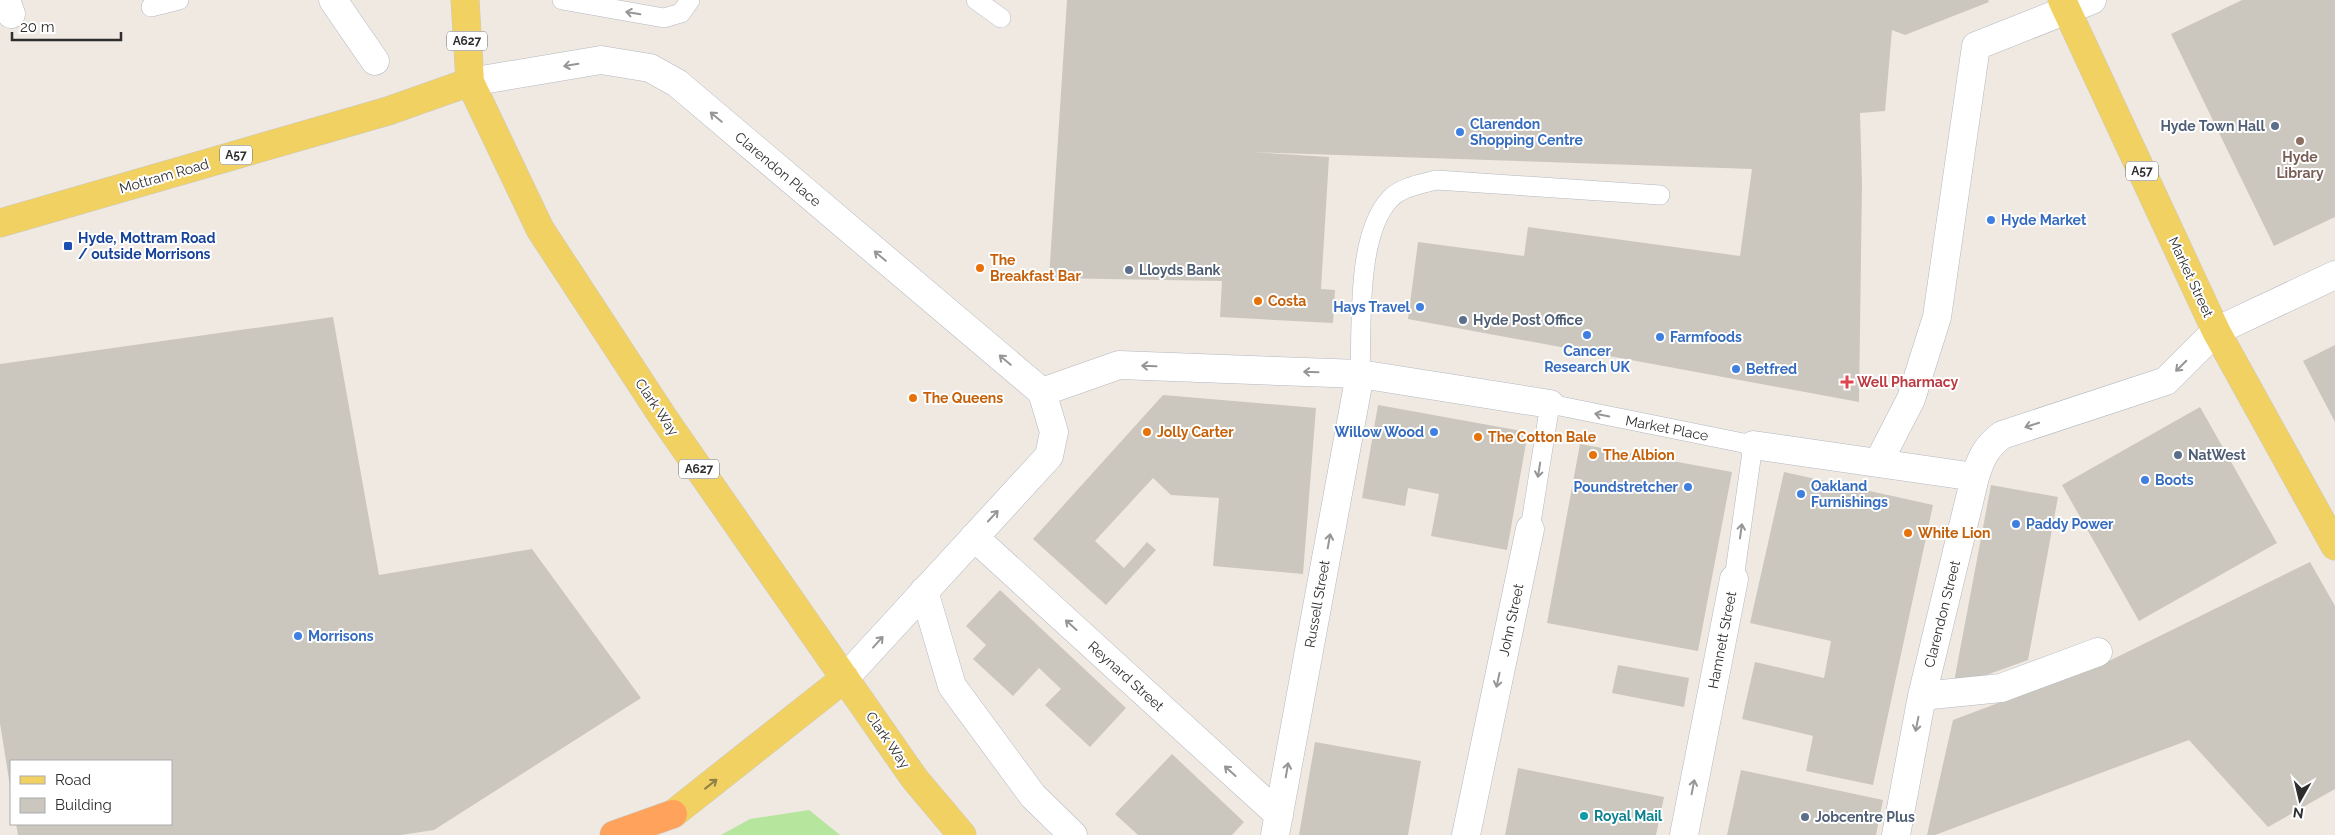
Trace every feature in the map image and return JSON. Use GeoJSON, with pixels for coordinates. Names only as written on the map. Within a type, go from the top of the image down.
{"type":"FeatureCollection","features":[{"type":"Feature","properties":{"kind":"highway"},"geometry":{"type":"LineString","coordinates":[[614,835],[673,814]]}},
{"type":"Feature","properties":{"kind":"main road","name":"A627"},"geometry":{"type":"LineString","coordinates":[[465,0],[470,82]]}},
{"type":"Feature","properties":{"kind":"main road","name":"Market Street"},"geometry":{"type":"LineString","coordinates":[[2074,4],[2216,332],[2335,546]]}},
{"type":"Feature","properties":{"kind":"main road","name":"Mottram Road"},"geometry":{"type":"LineString","coordinates":[[0,223],[388,111],[470,82]]}},
{"type":"Feature","properties":{"kind":"main road","name":"Clark Way"},"geometry":{"type":"LineString","coordinates":[[470,82],[540,229],[663,417],[914,778],[962,835]]}},
{"type":"Feature","properties":{"kind":"main road"},"geometry":{"type":"LineString","coordinates":[[673,814],[845,678]]}},
{"type":"Feature","properties":{"kind":"street"},"geometry":{"type":"LineString","coordinates":[[333,0],[375,60]]}},
{"type":"Feature","properties":{"kind":"street"},"geometry":{"type":"LineString","coordinates":[[1878,463],[1911,399],[1937,317],[1976,46],[2074,4]]}},
{"type":"Feature","properties":{"kind":"street","name":"Clarendon Place"},"geometry":{"type":"LineString","coordinates":[[470,82],[601,60],[650,68],[677,83],[1042,392]]}},
{"type":"Feature","properties":{"kind":"street","name":"Clarendon Street"},"geometry":{"type":"LineString","coordinates":[[1896,835],[1922,696],[1976,477],[1982,455],[1990,444],[2002,435],[2166,381],[2216,332],[2335,275]]}},
{"type":"Feature","properties":{"kind":"street","name":"Market Place"},"geometry":{"type":"LineString","coordinates":[[1042,392],[1119,365],[1360,374],[1550,404]]}},
{"type":"Feature","properties":{"kind":"street","name":"Russell Street"},"geometry":{"type":"LineString","coordinates":[[1277,825],[1360,374]]}},
{"type":"Feature","properties":{"kind":"street"},"geometry":{"type":"LineString","coordinates":[[845,678],[1049,456],[1054,432],[1042,392]]}},
{"type":"Feature","properties":{"kind":"street","name":"Market Place"},"geometry":{"type":"LineString","coordinates":[[1753,445],[1976,477]]}},
{"type":"Feature","properties":{"kind":"street","name":"John Street"},"geometry":{"type":"LineString","coordinates":[[1466,835],[1530,529]]}},
{"type":"Feature","properties":{"kind":"street","name":"Reynard Street"},"geometry":{"type":"LineString","coordinates":[[974,536],[1277,825]]}},
{"type":"Feature","properties":{"kind":"street","name":"Hamnett Street"},"geometry":{"type":"LineString","coordinates":[[1684,835],[1734,579]]}},
{"type":"Feature","properties":{"kind":"street"},"geometry":{"type":"LineString","coordinates":[[924,591],[952,686],[1033,796],[1074,835]]}},
{"type":"Feature","properties":{"kind":"street"},"geometry":{"type":"LineString","coordinates":[[1922,696],[2000,688],[2098,652]]}},
{"type":"Feature","properties":{"kind":"lane"},"geometry":{"type":"LineString","coordinates":[[151,7],[179,0]]}},
{"type":"Feature","properties":{"kind":"lane"},"geometry":{"type":"LineString","coordinates":[[562,0],[664,18],[685,7]]}},
{"type":"Feature","properties":{"kind":"lane"},"geometry":{"type":"LineString","coordinates":[[976,0],[1001,18]]}},
{"type":"Feature","properties":{"kind":"lane"},"geometry":{"type":"LineString","coordinates":[[1360,374],[1366,257],[1371,233],[1380,212],[1391,197],[1411,186],[1436,180],[1660,195]]}},
{"type":"Feature","properties":{"kind":"lane","name":"Market Place"},"geometry":{"type":"LineString","coordinates":[[1550,404],[1753,445]]}},
{"type":"Feature","properties":{"kind":"lane","name":"John Street"},"geometry":{"type":"LineString","coordinates":[[1530,529],[1550,404]]}},
{"type":"Feature","properties":{"kind":"lane","name":"Hamnett Street"},"geometry":{"type":"LineString","coordinates":[[1734,579],[1753,445]]}},
{"type":"Feature","properties":{"kind":"green space"},"geometry":{"type":"Polygon","coordinates":[[[809,810],[840,835],[721,835],[750,819],[809,810]]]}},
{"type":"Feature","properties":{"kind":"building","name":"Clarendon Shopping Centre"},"geometry":{"type":"Polygon","coordinates":[[[1067,0],[1988,0],[1989,2],[1905,35],[1892,30],[1885,111],[1860,113],[1862,184],[1859,402],[1408,319],[1418,242],[1524,256],[1528,227],[1740,256],[1752,169],[1251,152],[1329,157],[1321,289],[1335,290],[1333,323],[1220,317],[1222,281],[1049,278],[1067,0]]]}},
{"type":"Feature","properties":{"kind":"building","name":"Hyde Town Hall"},"geometry":{"type":"Polygon","coordinates":[[[2242,0],[2335,0],[2335,217],[2274,246],[2171,34],[2242,0]]]}},
{"type":"Feature","properties":{"kind":"building","name":"Morrisons"},"geometry":{"type":"Polygon","coordinates":[[[333,317],[379,575],[532,549],[641,698],[434,830],[401,835],[18,835],[16,825],[172,825],[172,760],[10,760],[10,786],[0,723],[0,364],[333,317]]]}},
{"type":"Feature","properties":{"kind":"building"},"geometry":{"type":"Polygon","coordinates":[[[2335,345],[2335,422],[2303,361],[2335,345]]]}},
{"type":"Feature","properties":{"kind":"building"},"geometry":{"type":"Polygon","coordinates":[[[1163,395],[1316,408],[1303,574],[1213,566],[1219,498],[1171,495],[1153,478],[1095,541],[1124,568],[1147,542],[1156,550],[1106,605],[1033,539],[1163,395]]]}},
{"type":"Feature","properties":{"kind":"building"},"geometry":{"type":"Polygon","coordinates":[[[1378,405],[1528,432],[1507,550],[1431,536],[1439,494],[1408,488],[1405,506],[1362,498],[1378,405]]]}},
{"type":"Feature","properties":{"kind":"building"},"geometry":{"type":"Polygon","coordinates":[[[2200,407],[2277,543],[2139,621],[2062,485],[2200,407]]]}},
{"type":"Feature","properties":{"kind":"building"},"geometry":{"type":"Polygon","coordinates":[[[1580,444],[1732,472],[1698,651],[1547,623],[1580,444]]]}},
{"type":"Feature","properties":{"kind":"building"},"geometry":{"type":"Polygon","coordinates":[[[1784,472],[1933,505],[1873,785],[1806,771],[1813,736],[1742,719],[1755,662],[1824,678],[1831,641],[1750,623],[1784,472]]]}},
{"type":"Feature","properties":{"kind":"building"},"geometry":{"type":"Polygon","coordinates":[[[1991,485],[2058,497],[2028,660],[1953,687],[1991,485]]]}},
{"type":"Feature","properties":{"kind":"building"},"geometry":{"type":"Polygon","coordinates":[[[2310,562],[2335,606],[2335,789],[2268,827],[2189,740],[1935,835],[1927,835],[1953,720],[2107,662],[2310,562]]]}},
{"type":"Feature","properties":{"kind":"building"},"geometry":{"type":"Polygon","coordinates":[[[1000,590],[1126,708],[1090,747],[1045,705],[1061,689],[1039,668],[1013,696],[973,659],[986,645],[966,626],[1000,590]]]}},
{"type":"Feature","properties":{"kind":"building"},"geometry":{"type":"Polygon","coordinates":[[[1618,665],[1689,678],[1684,707],[1612,693],[1618,665]]]}},
{"type":"Feature","properties":{"kind":"building"},"geometry":{"type":"Polygon","coordinates":[[[1315,742],[1421,761],[1408,835],[1299,835],[1315,742]]]}},
{"type":"Feature","properties":{"kind":"building"},"geometry":{"type":"Polygon","coordinates":[[[1172,754],[1244,822],[1232,835],[1138,835],[1115,814],[1172,754]]]}},
{"type":"Feature","properties":{"kind":"building","name":"Royal Mail"},"geometry":{"type":"Polygon","coordinates":[[[1518,768],[1664,797],[1656,835],[1505,835],[1518,768]]]}},
{"type":"Feature","properties":{"kind":"building","name":"Jobcentre Plus"},"geometry":{"type":"Polygon","coordinates":[[[1741,770],[1883,800],[1876,835],[1727,835],[1741,770]]]}},
{"type":"Feature","properties":{"kind":"place","name":"Hyde Town Hall"},"geometry":{"type":"Point","coordinates":[2275,126]}},
{"type":"Feature","properties":{"kind":"place","name":"Clarendon Shopping Centre"},"geometry":{"type":"Point","coordinates":[1460,132]}},
{"type":"Feature","properties":{"kind":"place","name":"Hyde Library"},"geometry":{"type":"Point","coordinates":[2300,141]}},
{"type":"Feature","properties":{"kind":"place","name":"Hyde Market"},"geometry":{"type":"Point","coordinates":[1991,220]}},
{"type":"Feature","properties":{"kind":"place","name":"Hyde, Mottram Road / outside Morrisons"},"geometry":{"type":"Point","coordinates":[68,246]}},
{"type":"Feature","properties":{"kind":"place","name":"The Breakfast Bar"},"geometry":{"type":"Point","coordinates":[980,268]}},
{"type":"Feature","properties":{"kind":"place","name":"Lloyds Bank"},"geometry":{"type":"Point","coordinates":[1129,270]}},
{"type":"Feature","properties":{"kind":"place","name":"Costa"},"geometry":{"type":"Point","coordinates":[1258,301]}},
{"type":"Feature","properties":{"kind":"place","name":"Hays Travel"},"geometry":{"type":"Point","coordinates":[1420,307]}},
{"type":"Feature","properties":{"kind":"place","name":"Hyde Post Office"},"geometry":{"type":"Point","coordinates":[1463,320]}},
{"type":"Feature","properties":{"kind":"place","name":"Cancer Research UK"},"geometry":{"type":"Point","coordinates":[1587,335]}},
{"type":"Feature","properties":{"kind":"place","name":"Farmfoods"},"geometry":{"type":"Point","coordinates":[1660,337]}},
{"type":"Feature","properties":{"kind":"place","name":"Betfred"},"geometry":{"type":"Point","coordinates":[1736,369]}},
{"type":"Feature","properties":{"kind":"place","name":"Well Pharmacy"},"geometry":{"type":"Point","coordinates":[1847,382]}},
{"type":"Feature","properties":{"kind":"place","name":"The Queens"},"geometry":{"type":"Point","coordinates":[913,398]}},
{"type":"Feature","properties":{"kind":"place","name":"Jolly Carter"},"geometry":{"type":"Point","coordinates":[1147,432]}},
{"type":"Feature","properties":{"kind":"place","name":"Willow Wood"},"geometry":{"type":"Point","coordinates":[1434,432]}},
{"type":"Feature","properties":{"kind":"place","name":"The Cotton Bale"},"geometry":{"type":"Point","coordinates":[1478,437]}},
{"type":"Feature","properties":{"kind":"place","name":"The Albion"},"geometry":{"type":"Point","coordinates":[1593,455]}},
{"type":"Feature","properties":{"kind":"place","name":"NatWest"},"geometry":{"type":"Point","coordinates":[2178,455]}},
{"type":"Feature","properties":{"kind":"place","name":"Boots"},"geometry":{"type":"Point","coordinates":[2145,480]}},
{"type":"Feature","properties":{"kind":"place","name":"Poundstretcher"},"geometry":{"type":"Point","coordinates":[1688,487]}},
{"type":"Feature","properties":{"kind":"place","name":"Oakland Furnishings"},"geometry":{"type":"Point","coordinates":[1801,494]}},
{"type":"Feature","properties":{"kind":"place","name":"Paddy Power"},"geometry":{"type":"Point","coordinates":[2016,524]}},
{"type":"Feature","properties":{"kind":"place","name":"White Lion"},"geometry":{"type":"Point","coordinates":[1908,533]}},
{"type":"Feature","properties":{"kind":"place","name":"Morrisons"},"geometry":{"type":"Point","coordinates":[298,636]}},
{"type":"Feature","properties":{"kind":"place","name":"Royal Mail"},"geometry":{"type":"Point","coordinates":[1584,816]}},
{"type":"Feature","properties":{"kind":"place","name":"Jobcentre Plus"},"geometry":{"type":"Point","coordinates":[1805,817]}}]}
